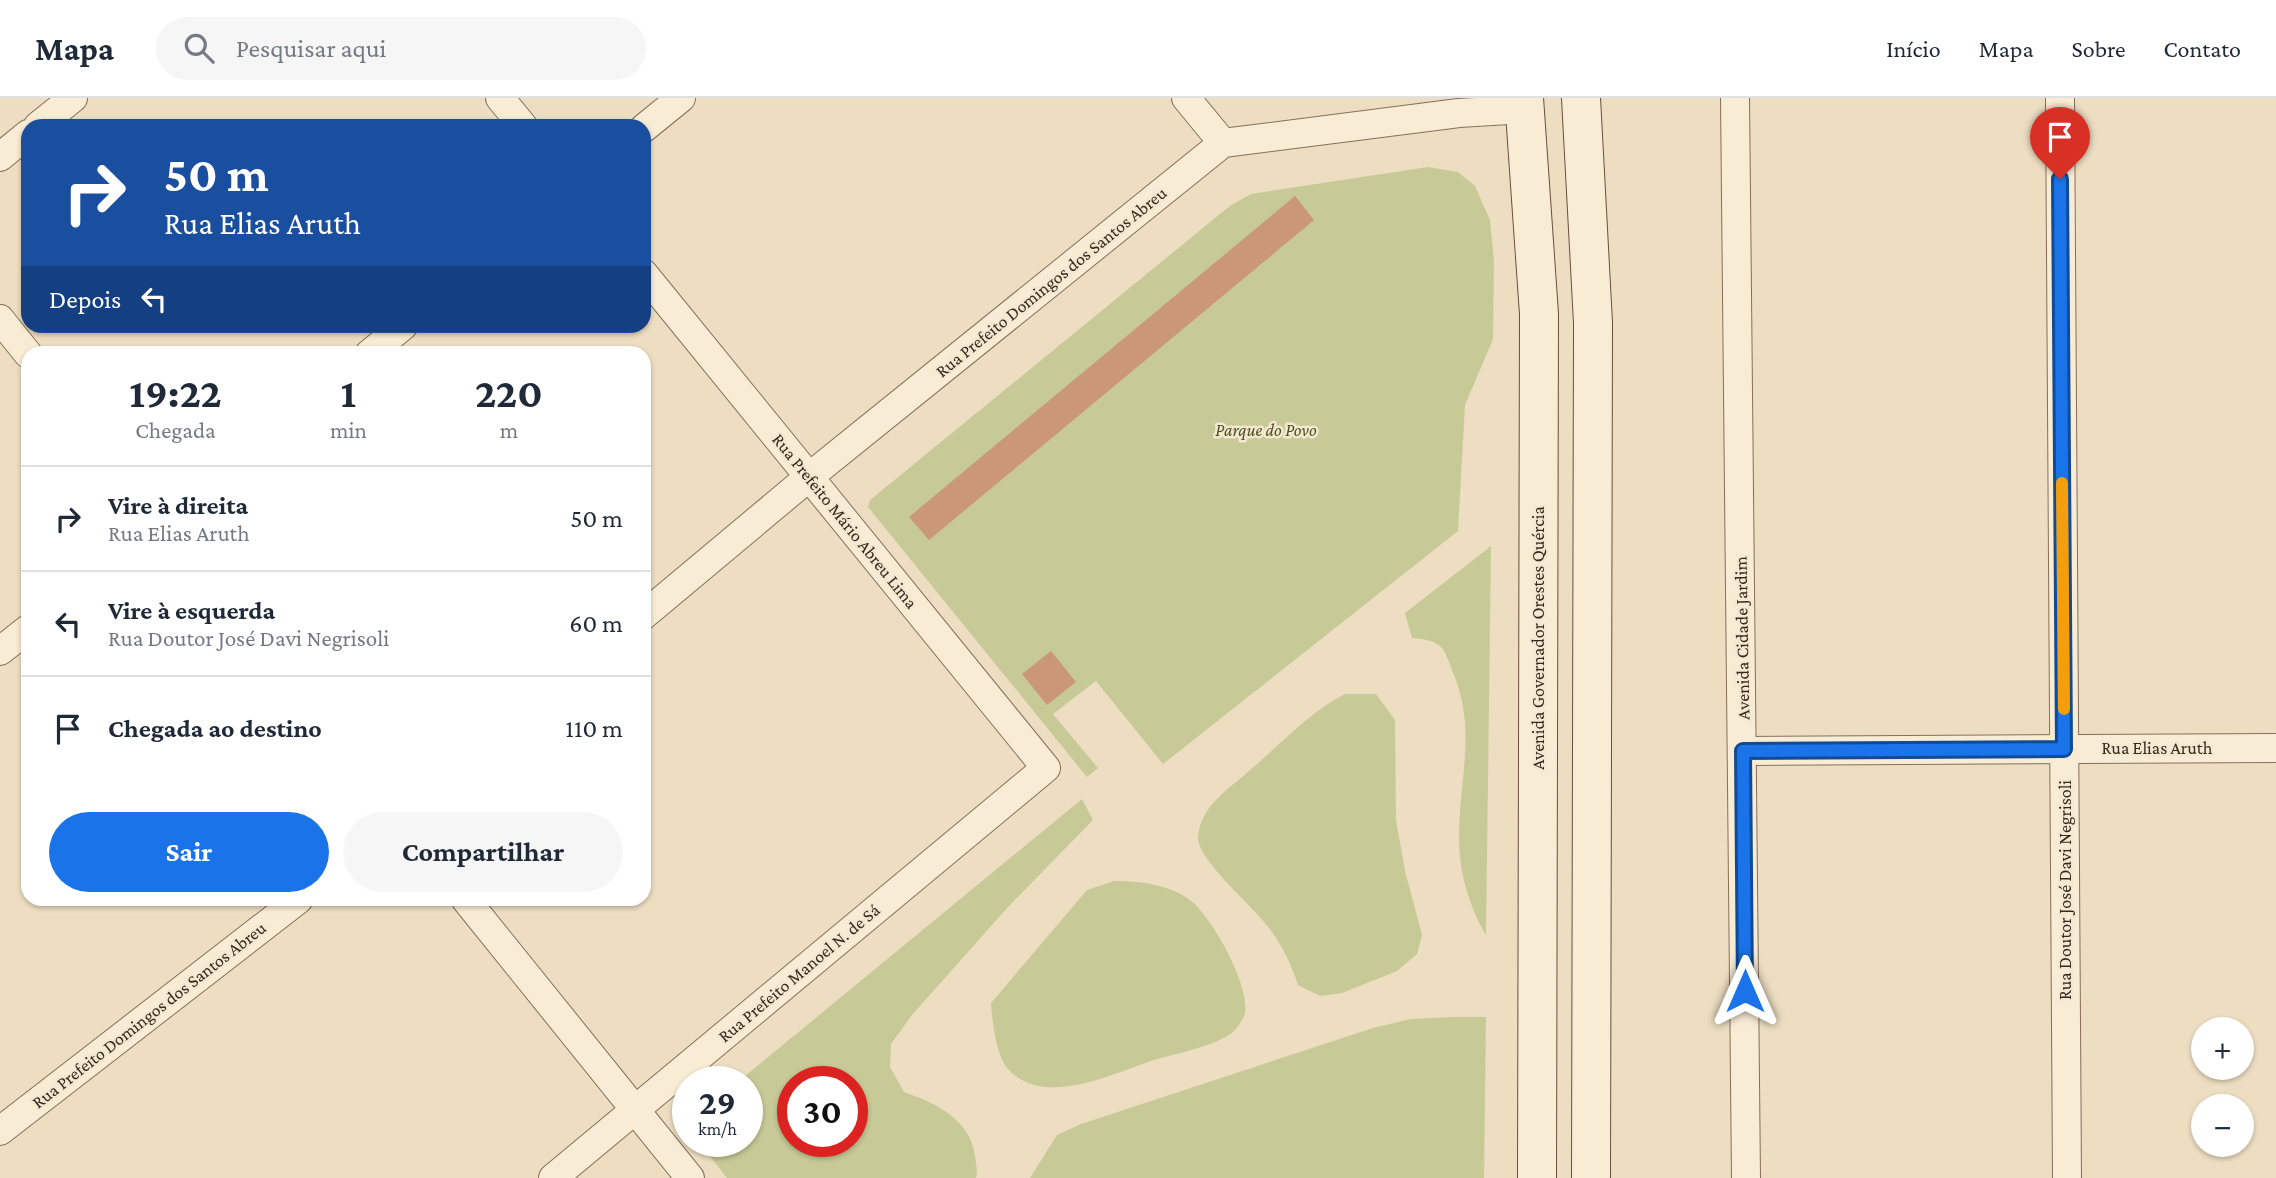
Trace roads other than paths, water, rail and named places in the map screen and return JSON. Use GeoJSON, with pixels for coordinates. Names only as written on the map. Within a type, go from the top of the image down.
{"type":"FeatureCollection","features":[{"type":"Feature","properties":{"kind":"main road"},"geometry":{"type":"LineString","coordinates":[[1581,98],[1593,323],[1591,1178]]}},
{"type":"Feature","properties":{"kind":"main road","name":"Avenida Governador Orestes Quércia"},"geometry":{"type":"LineString","coordinates":[[1525,104],[1539,314],[1537,1178]]}},
{"type":"Feature","properties":{"kind":"street"},"geometry":{"type":"LineString","coordinates":[[47,119],[73,98]]}},
{"type":"Feature","properties":{"kind":"street"},"geometry":{"type":"LineString","coordinates":[[500,98],[517,119]]}},
{"type":"Feature","properties":{"kind":"street"},"geometry":{"type":"LineString","coordinates":[[651,122],[681,98]]}},
{"type":"Feature","properties":{"kind":"street"},"geometry":{"type":"LineString","coordinates":[[1186,98],[1223,143],[1525,104]]}},
{"type":"Feature","properties":{"kind":"street","name":"Avenida Cidade Jardim"},"geometry":{"type":"LineString","coordinates":[[1735,98],[1746,1178]]}},
{"type":"Feature","properties":{"kind":"street","name":"Rua Doutor José Davi Negrisoli"},"geometry":{"type":"LineString","coordinates":[[2060,98],[2067,1178]]}},
{"type":"Feature","properties":{"kind":"street"},"geometry":{"type":"LineString","coordinates":[[0,157],[21,140]]}},
{"type":"Feature","properties":{"kind":"street","name":"Rua Prefeito Domingos dos Santos Abreu"},"geometry":{"type":"LineString","coordinates":[[651,609],[809,477],[1223,143]]}},
{"type":"Feature","properties":{"kind":"street","name":"Rua Prefeito Mário Abreu Lima"},"geometry":{"type":"LineString","coordinates":[[651,283],[1046,768]]}},
{"type":"Feature","properties":{"kind":"street"},"geometry":{"type":"LineString","coordinates":[[0,319],[22,346]]}},
{"type":"Feature","properties":{"kind":"street"},"geometry":{"type":"LineString","coordinates":[[379,346],[394,333]]}},
{"type":"Feature","properties":{"kind":"street"},"geometry":{"type":"LineString","coordinates":[[0,651],[21,634]]}},
{"type":"Feature","properties":{"kind":"street","name":"Rua Elias Aruth"},"geometry":{"type":"LineString","coordinates":[[1743,751],[2276,748]]}},
{"type":"Feature","properties":{"kind":"street","name":"Rua Prefeito Manoel N. de Sá"},"geometry":{"type":"LineString","coordinates":[[553,1178],[1046,768]]}},
{"type":"Feature","properties":{"kind":"street","name":"Rua Prefeito Domingos dos Santos Abreu"},"geometry":{"type":"LineString","coordinates":[[0,1131],[290,906]]}},
{"type":"Feature","properties":{"kind":"street"},"geometry":{"type":"LineString","coordinates":[[471,906],[690,1178]]}},
{"type":"Feature","properties":{"kind":"park label","name":"Parque do Povo"},"geometry":{"type":"Point","coordinates":[1266,430]}}]}
